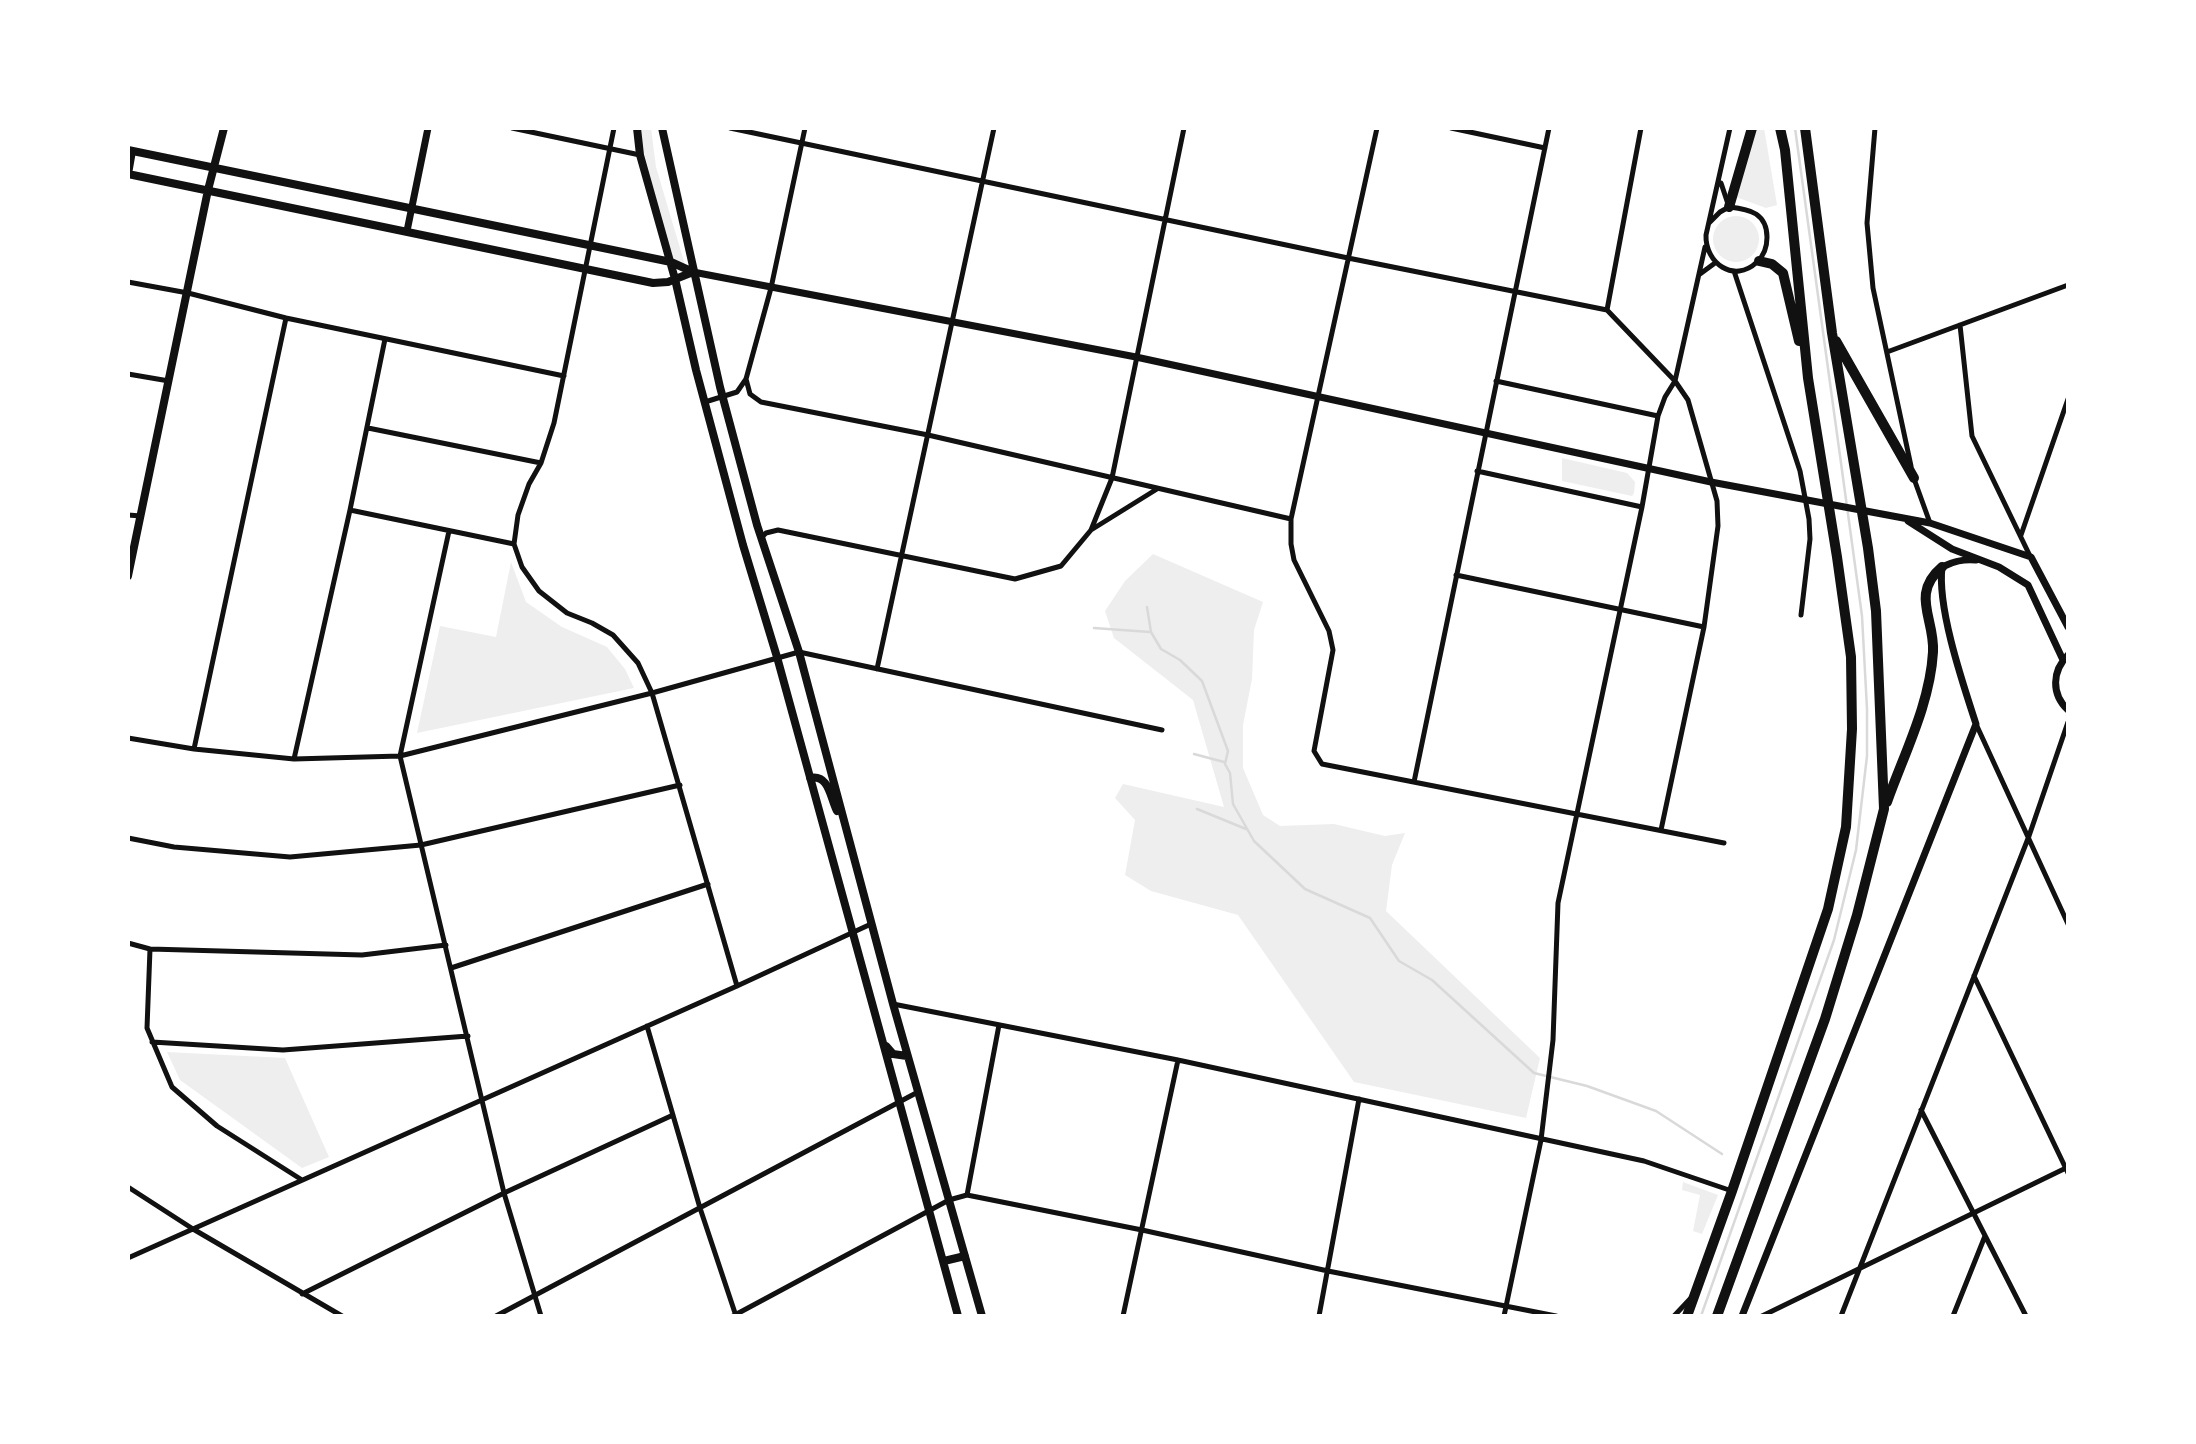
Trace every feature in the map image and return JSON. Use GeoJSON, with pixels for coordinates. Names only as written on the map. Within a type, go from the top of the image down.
{"type":"FeatureCollection","features":[{"type":"Feature","properties":{"kind":"highway"},"geometry":{"type":"LineString","coordinates":[[1730,207],[1752,128]]}},
{"type":"Feature","properties":{"kind":"highway"},"geometry":{"type":"LineString","coordinates":[[1687,1316],[1828,909],[1846,827],[1852,729],[1851,657],[1808,378],[1785,150],[1780,128]]}},
{"type":"Feature","properties":{"kind":"highway"},"geometry":{"type":"LineString","coordinates":[[1805,128],[1832,332],[1876,611],[1884,809]]}},
{"type":"Feature","properties":{"kind":"highway"},"geometry":{"type":"LineString","coordinates":[[1759,261],[1772,264],[1783,273],[1808,378]]}},
{"type":"Feature","properties":{"kind":"highway"},"geometry":{"type":"LineString","coordinates":[[1832,332],[1914,478]]}},
{"type":"Feature","properties":{"kind":"highway"},"geometry":{"type":"LineString","coordinates":[[1717,1316],[1825,1019],[1857,915],[1884,809],[1928,688],[1933,646],[1931,625],[1925,607],[1926,590],[1934,574],[1942,567]]}},
{"type":"Feature","properties":{"kind":"main road"},"geometry":{"type":"LineString","coordinates":[[128,576],[129,559],[141,516],[223,128]]}},
{"type":"Feature","properties":{"kind":"main road"},"geometry":{"type":"LineString","coordinates":[[637,128],[640,156],[671,262],[743,545],[777,657],[958,1316]]}},
{"type":"Feature","properties":{"kind":"main road"},"geometry":{"type":"LineString","coordinates":[[662,128],[693,272],[760,538],[799,652],[907,1056],[982,1316]]}},
{"type":"Feature","properties":{"kind":"main road"},"geometry":{"type":"LineString","coordinates":[[130,151],[671,262],[693,272],[660,284],[653,283],[128,174],[130,151]]}},
{"type":"Feature","properties":{"kind":"main road"},"geometry":{"type":"LineString","coordinates":[[739,530],[747,524],[757,525]]}},
{"type":"Feature","properties":{"kind":"main road"},"geometry":{"type":"LineString","coordinates":[[743,545],[753,545],[760,538]]}},
{"type":"Feature","properties":{"kind":"main road"},"geometry":{"type":"LineString","coordinates":[[810,778],[821,778],[825,781],[846,829]]}},
{"type":"Feature","properties":{"kind":"main road"},"geometry":{"type":"LineString","coordinates":[[880,1034],[893,1054],[907,1056]]}},
{"type":"Feature","properties":{"kind":"main road"},"geometry":{"type":"LineString","coordinates":[[944,1261],[965,1256]]}},
{"type":"Feature","properties":{"kind":"street"},"geometry":{"type":"LineString","coordinates":[[407,231],[428,128]]}},
{"type":"Feature","properties":{"kind":"street"},"geometry":{"type":"LineString","coordinates":[[512,128],[640,156]]}},
{"type":"Feature","properties":{"kind":"street"},"geometry":{"type":"LineString","coordinates":[[614,128],[554,423],[541,463],[529,484],[518,515],[514,544],[522,567],[539,591],[566,613],[592,622],[613,635],[638,663],[652,693],[737,986]]}},
{"type":"Feature","properties":{"kind":"street"},"geometry":{"type":"LineString","coordinates":[[730,128],[1607,310],[1675,381],[1688,400],[1717,501],[1718,526],[1704,627],[1661,830]]}},
{"type":"Feature","properties":{"kind":"street"},"geometry":{"type":"LineString","coordinates":[[705,402],[737,392],[746,379],[771,288],[805,128]]}},
{"type":"Feature","properties":{"kind":"street"},"geometry":{"type":"LineString","coordinates":[[877,668],[994,128]]}},
{"type":"Feature","properties":{"kind":"street"},"geometry":{"type":"LineString","coordinates":[[1091,530],[1112,478],[1184,128]]}},
{"type":"Feature","properties":{"kind":"street"},"geometry":{"type":"LineString","coordinates":[[1377,128],[1291,519],[1294,560],[1329,631],[1333,650],[1314,751],[1322,764],[1724,843]]}},
{"type":"Feature","properties":{"kind":"street"},"geometry":{"type":"LineString","coordinates":[[1451,128],[1545,148]]}},
{"type":"Feature","properties":{"kind":"street"},"geometry":{"type":"LineString","coordinates":[[1414,782],[1549,128]]}},
{"type":"Feature","properties":{"kind":"street"},"geometry":{"type":"LineString","coordinates":[[1607,310],[1641,128]]}},
{"type":"Feature","properties":{"kind":"street"},"geometry":{"type":"LineString","coordinates":[[1504,1316],[1541,1140],[1553,1040],[1558,903],[1642,507],[1658,416],[1675,381],[1730,128]]}},
{"type":"Feature","properties":{"kind":"street"},"geometry":{"type":"LineString","coordinates":[[1875,128],[1867,223],[1873,288],[1914,478],[1930,523]]}},
{"type":"Feature","properties":{"kind":"street"},"geometry":{"type":"LineString","coordinates":[[1720,180],[1730,207]]}},
{"type":"Feature","properties":{"kind":"street"},"geometry":{"type":"LineString","coordinates":[[1706,247],[1715,263],[1734,271],[1745,269],[1759,261],[1767,242],[1767,232],[1762,219],[1755,213],[1730,207],[1709,223]]}},
{"type":"Feature","properties":{"kind":"street"},"geometry":{"type":"LineString","coordinates":[[1700,274],[1715,263]]}},
{"type":"Feature","properties":{"kind":"street"},"geometry":{"type":"LineString","coordinates":[[1734,271],[1800,471],[1810,539],[1801,615]]}},
{"type":"Feature","properties":{"kind":"street"},"geometry":{"type":"LineString","coordinates":[[693,272],[1136,357],[1788,498],[1930,523],[2031,557]]}},
{"type":"Feature","properties":{"kind":"street"},"geometry":{"type":"LineString","coordinates":[[128,282],[564,376]]}},
{"type":"Feature","properties":{"kind":"street"},"geometry":{"type":"LineString","coordinates":[[1886,352],[2068,285]]}},
{"type":"Feature","properties":{"kind":"street"},"geometry":{"type":"LineString","coordinates":[[194,749],[286,318]]}},
{"type":"Feature","properties":{"kind":"street"},"geometry":{"type":"LineString","coordinates":[[1960,325],[1972,436],[2068,627]]}},
{"type":"Feature","properties":{"kind":"street"},"geometry":{"type":"LineString","coordinates":[[294,759],[351,510],[385,339]]}},
{"type":"Feature","properties":{"kind":"street"},"geometry":{"type":"LineString","coordinates":[[128,374],[169,382]]}},
{"type":"Feature","properties":{"kind":"street"},"geometry":{"type":"LineString","coordinates":[[746,379],[750,394],[761,402],[928,435],[1291,519]]}},
{"type":"Feature","properties":{"kind":"street"},"geometry":{"type":"LineString","coordinates":[[1496,381],[1658,416]]}},
{"type":"Feature","properties":{"kind":"street"},"geometry":{"type":"LineString","coordinates":[[2021,535],[2068,399]]}},
{"type":"Feature","properties":{"kind":"street"},"geometry":{"type":"LineString","coordinates":[[368,428],[541,463]]}},
{"type":"Feature","properties":{"kind":"street"},"geometry":{"type":"LineString","coordinates":[[1477,471],[1642,507]]}},
{"type":"Feature","properties":{"kind":"street"},"geometry":{"type":"LineString","coordinates":[[760,538],[766,533],[778,530],[1015,579],[1061,566],[1091,530],[1157,488]]}},
{"type":"Feature","properties":{"kind":"street"},"geometry":{"type":"LineString","coordinates":[[351,510],[514,544]]}},
{"type":"Feature","properties":{"kind":"street"},"geometry":{"type":"LineString","coordinates":[[128,515],[141,516]]}},
{"type":"Feature","properties":{"kind":"street"},"geometry":{"type":"LineString","coordinates":[[1905,519],[1952,549],[1999,567],[2028,585],[2066,658],[2056,675],[2055,687],[2058,698],[2067,709]]}},
{"type":"Feature","properties":{"kind":"street"},"geometry":{"type":"LineString","coordinates":[[449,531],[400,756],[504,1193],[541,1316]]}},
{"type":"Feature","properties":{"kind":"street"},"geometry":{"type":"LineString","coordinates":[[1976,560],[1964,559],[1942,567],[1945,609],[1963,684],[1976,724],[2068,924]]}},
{"type":"Feature","properties":{"kind":"street"},"geometry":{"type":"LineString","coordinates":[[1456,575],[1704,627]]}},
{"type":"Feature","properties":{"kind":"street"},"geometry":{"type":"LineString","coordinates":[[128,738],[194,749],[294,759],[400,756],[652,693],[799,652],[1162,730]]}},
{"type":"Feature","properties":{"kind":"street"},"geometry":{"type":"LineString","coordinates":[[1841,1316],[2029,836],[2068,722]]}},
{"type":"Feature","properties":{"kind":"street"},"geometry":{"type":"LineString","coordinates":[[1742,1316],[1976,724]]}},
{"type":"Feature","properties":{"kind":"street"},"geometry":{"type":"LineString","coordinates":[[128,838],[174,847],[290,857],[421,845],[680,785]]}},
{"type":"Feature","properties":{"kind":"street"},"geometry":{"type":"LineString","coordinates":[[451,968],[708,884]]}},
{"type":"Feature","properties":{"kind":"street"},"geometry":{"type":"LineString","coordinates":[[128,1258],[871,924]]}},
{"type":"Feature","properties":{"kind":"street"},"geometry":{"type":"LineString","coordinates":[[128,943],[150,948],[362,956],[446,945]]}},
{"type":"Feature","properties":{"kind":"street"},"geometry":{"type":"LineString","coordinates":[[150,948],[147,1028],[172,1087],[217,1126],[302,1180]]}},
{"type":"Feature","properties":{"kind":"street"},"geometry":{"type":"LineString","coordinates":[[1762,1316],[2067,1170],[1974,976]]}},
{"type":"Feature","properties":{"kind":"street"},"geometry":{"type":"LineString","coordinates":[[893,1003],[1359,1098],[1644,1161],[1732,1191]]}},
{"type":"Feature","properties":{"kind":"street"},"geometry":{"type":"LineString","coordinates":[[967,1195],[999,1025]]}},
{"type":"Feature","properties":{"kind":"street"},"geometry":{"type":"LineString","coordinates":[[646,1026],[735,1316],[949,1200],[967,1195],[1556,1316]]}},
{"type":"Feature","properties":{"kind":"street"},"geometry":{"type":"LineString","coordinates":[[152,1042],[283,1050],[468,1036]]}},
{"type":"Feature","properties":{"kind":"street"},"geometry":{"type":"LineString","coordinates":[[1123,1316],[1178,1060]]}},
{"type":"Feature","properties":{"kind":"street"},"geometry":{"type":"LineString","coordinates":[[496,1316],[918,1092]]}},
{"type":"Feature","properties":{"kind":"street"},"geometry":{"type":"LineString","coordinates":[[1319,1316],[1359,1098]]}},
{"type":"Feature","properties":{"kind":"street"},"geometry":{"type":"LineString","coordinates":[[1921,1110],[2026,1316]]}},
{"type":"Feature","properties":{"kind":"street"},"geometry":{"type":"LineString","coordinates":[[302,1294],[504,1193],[673,1115]]}},
{"type":"Feature","properties":{"kind":"street"},"geometry":{"type":"LineString","coordinates":[[128,1187],[193,1229],[342,1316]]}},
{"type":"Feature","properties":{"kind":"street"},"geometry":{"type":"LineString","coordinates":[[1953,1316],[1985,1236]]}},
{"type":"Feature","properties":{"kind":"street"},"geometry":{"type":"LineString","coordinates":[[1674,1316],[1695,1294]]}},
{"type":"Feature","properties":{"kind":"shaded area"},"geometry":{"type":"Polygon","coordinates":[[[641,128],[651,128],[656,167],[685,265],[672,260],[642,145],[641,128]]]}},
{"type":"Feature","properties":{"kind":"shaded area"},"geometry":{"type":"Polygon","coordinates":[[[1757,128],[1764,128],[1777,205],[1766,208],[1736,197],[1757,128]]]}},
{"type":"Feature","properties":{"kind":"shaded area"},"geometry":{"type":"Polygon","coordinates":[[[1736,216],[1752,223],[1759,239],[1752,255],[1736,262],[1720,255],[1713,239],[1720,223],[1736,216]]]}},
{"type":"Feature","properties":{"kind":"shaded area"},"geometry":{"type":"Polygon","coordinates":[[[1562,458],[1627,473],[1635,482],[1634,493],[1632,496],[1562,481],[1562,458]]]}},
{"type":"Feature","properties":{"kind":"shaded area"},"geometry":{"type":"Polygon","coordinates":[[[1153,554],[1263,602],[1254,630],[1252,679],[1243,725],[1243,768],[1263,815],[1280,826],[1334,824],[1385,836],[1405,833],[1392,865],[1386,911],[1540,1058],[1526,1118],[1354,1082],[1238,915],[1151,891],[1125,875],[1135,820],[1115,798],[1123,784],[1224,807],[1193,700],[1114,638],[1105,611],[1125,581],[1153,554]]]}},
{"type":"Feature","properties":{"kind":"shaded area"},"geometry":{"type":"Polygon","coordinates":[[[511,562],[526,602],[562,627],[607,647],[625,669],[634,688],[417,733],[440,626],[496,637],[511,562]]]}},
{"type":"Feature","properties":{"kind":"shaded area"},"geometry":{"type":"Polygon","coordinates":[[[167,1052],[285,1058],[329,1157],[302,1168],[180,1080],[167,1052]]]}},
{"type":"Feature","properties":{"kind":"shaded area"},"geometry":{"type":"Polygon","coordinates":[[[1683,1182],[1718,1195],[1702,1234],[1693,1231],[1700,1195],[1682,1190],[1683,1182]]]}},
{"type":"Feature","properties":{"kind":"waterway"},"geometry":{"type":"LineString","coordinates":[[1701,1316],[1834,940],[1856,850],[1867,756],[1862,616],[1795,128]]}},
{"type":"Feature","properties":{"kind":"waterway"},"geometry":{"type":"LineString","coordinates":[[1147,607],[1151,632],[1161,649],[1180,660],[1202,681],[1228,751],[1225,764],[1230,773],[1233,804],[1254,841],[1305,889],[1370,918],[1399,961],[1432,980],[1534,1073],[1587,1086],[1656,1111],[1722,1154]]}},
{"type":"Feature","properties":{"kind":"waterway"},"geometry":{"type":"LineString","coordinates":[[1094,628],[1150,632]]}},
{"type":"Feature","properties":{"kind":"waterway"},"geometry":{"type":"LineString","coordinates":[[1194,754],[1224,762]]}},
{"type":"Feature","properties":{"kind":"waterway"},"geometry":{"type":"LineString","coordinates":[[1197,809],[1246,829]]}}]}
